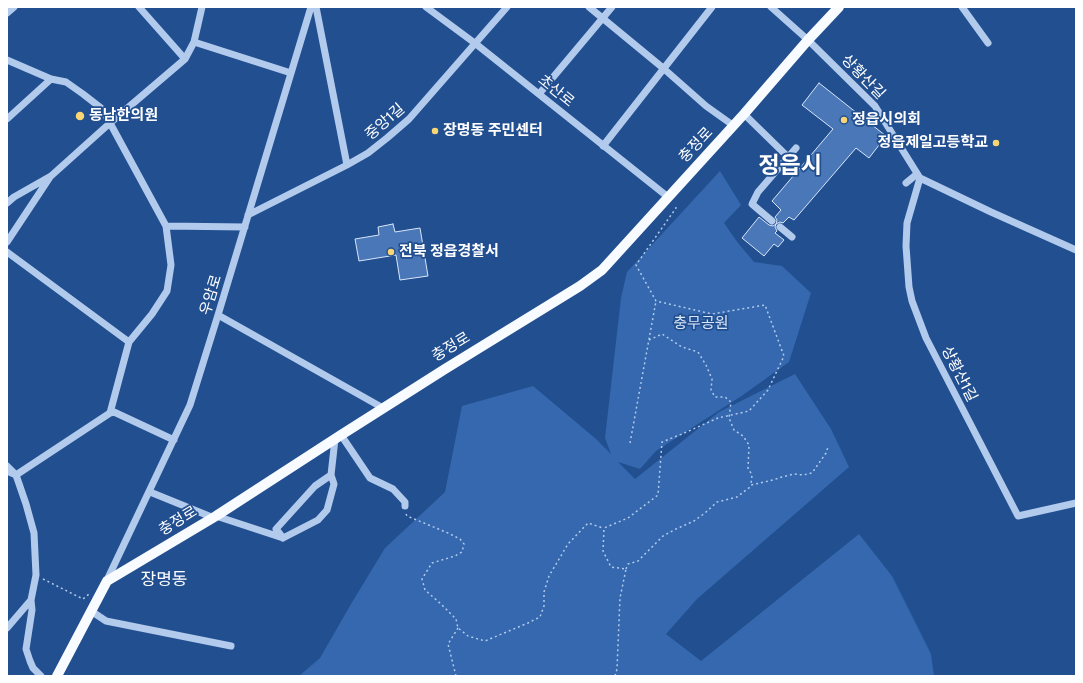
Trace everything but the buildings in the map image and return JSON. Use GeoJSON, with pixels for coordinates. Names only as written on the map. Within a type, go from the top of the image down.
{"type":"FeatureCollection","features":[{"type":"Feature","properties":{"kind":"main road","name":"충정로"},"geometry":{"type":"LineString","coordinates":[[107,581],[215,517],[383,408],[580,286],[602,270],[734,126],[808,40],[839,7]]}},
{"type":"Feature","properties":{"kind":"main road"},"geometry":{"type":"LineString","coordinates":[[57,676],[107,581]]}},
{"type":"Feature","properties":{"kind":"street"},"geometry":{"type":"LineString","coordinates":[[7,13],[14,7]]}},
{"type":"Feature","properties":{"kind":"street"},"geometry":{"type":"LineString","coordinates":[[139,7],[185,59]]}},
{"type":"Feature","properties":{"kind":"street"},"geometry":{"type":"LineString","coordinates":[[7,203],[14,197],[51,176],[185,59],[194,42],[202,7]]}},
{"type":"Feature","properties":{"kind":"street","name":"우암로"},"geometry":{"type":"LineString","coordinates":[[107,581],[190,405],[311,7]]}},
{"type":"Feature","properties":{"kind":"street"},"geometry":{"type":"LineString","coordinates":[[316,7],[347,165]]}},
{"type":"Feature","properties":{"kind":"street","name":"초산로"},"geometry":{"type":"LineString","coordinates":[[426,7],[476,44],[668,197]]}},
{"type":"Feature","properties":{"kind":"street","name":"중앙1길"},"geometry":{"type":"LineString","coordinates":[[248,215],[368,153],[409,119],[507,7]]}},
{"type":"Feature","properties":{"kind":"street"},"geometry":{"type":"LineString","coordinates":[[589,7],[664,68],[706,106],[734,126]]}},
{"type":"Feature","properties":{"kind":"street"},"geometry":{"type":"LineString","coordinates":[[539,94],[612,7]]}},
{"type":"Feature","properties":{"kind":"street"},"geometry":{"type":"LineString","coordinates":[[603,146],[712,7]]}},
{"type":"Feature","properties":{"kind":"street","name":"상황산길"},"geometry":{"type":"LineString","coordinates":[[771,7],[808,40],[875,106],[919,176]]}},
{"type":"Feature","properties":{"kind":"street"},"geometry":{"type":"LineString","coordinates":[[962,7],[988,42]]}},
{"type":"Feature","properties":{"kind":"street"},"geometry":{"type":"LineString","coordinates":[[194,42],[291,73]]}},
{"type":"Feature","properties":{"kind":"street"},"geometry":{"type":"LineString","coordinates":[[7,60],[51,79],[66,82],[101,108],[166,226],[171,265],[167,291],[152,314],[129,342],[110,413]]}},
{"type":"Feature","properties":{"kind":"street"},"geometry":{"type":"LineString","coordinates":[[7,119],[51,79]]}},
{"type":"Feature","properties":{"kind":"street"},"geometry":{"type":"LineString","coordinates":[[744,114],[788,157]]}},
{"type":"Feature","properties":{"kind":"street"},"geometry":{"type":"LineString","coordinates":[[772,221],[752,204],[758,192],[796,148]]}},
{"type":"Feature","properties":{"kind":"street"},"geometry":{"type":"LineString","coordinates":[[7,242],[51,176]]}},
{"type":"Feature","properties":{"kind":"street"},"geometry":{"type":"LineString","coordinates":[[906,183],[919,176],[991,212],[1076,250]]}},
{"type":"Feature","properties":{"kind":"street","name":"상황산1길"},"geometry":{"type":"LineString","coordinates":[[919,176],[907,223],[906,246],[908,287],[926,338],[1018,516],[1076,503]]}},
{"type":"Feature","properties":{"kind":"street"},"geometry":{"type":"LineString","coordinates":[[166,226],[245,227]]}},
{"type":"Feature","properties":{"kind":"street"},"geometry":{"type":"LineString","coordinates":[[780,227],[792,237]]}},
{"type":"Feature","properties":{"kind":"street"},"geometry":{"type":"LineString","coordinates":[[7,252],[129,342]]}},
{"type":"Feature","properties":{"kind":"street"},"geometry":{"type":"LineString","coordinates":[[218,315],[383,408]]}},
{"type":"Feature","properties":{"kind":"street"},"geometry":{"type":"LineString","coordinates":[[16,475],[110,413],[114,412],[174,440]]}},
{"type":"Feature","properties":{"kind":"street"},"geometry":{"type":"LineString","coordinates":[[150,492],[215,517],[283,538],[318,520],[327,510],[334,484],[331,475],[338,437]]}},
{"type":"Feature","properties":{"kind":"street"},"geometry":{"type":"LineString","coordinates":[[338,437],[370,478],[393,489],[405,502],[405,506]]}},
{"type":"Feature","properties":{"kind":"street"},"geometry":{"type":"LineString","coordinates":[[7,466],[16,475],[34,533],[36,575],[31,600],[32,610],[26,649],[33,668],[41,676]]}},
{"type":"Feature","properties":{"kind":"street"},"geometry":{"type":"LineString","coordinates":[[7,471],[16,475]]}},
{"type":"Feature","properties":{"kind":"street"},"geometry":{"type":"LineString","coordinates":[[283,538],[276,529],[315,486],[331,475]]}},
{"type":"Feature","properties":{"kind":"street"},"geometry":{"type":"LineString","coordinates":[[7,628],[31,600]]}},
{"type":"Feature","properties":{"kind":"street"},"geometry":{"type":"LineString","coordinates":[[91,612],[106,621],[231,646]]}},
{"type":"Feature","properties":{"kind":"path"},"geometry":{"type":"LineString","coordinates":[[630,443],[656,301],[636,265],[676,208],[668,197]]}},
{"type":"Feature","properties":{"kind":"path"},"geometry":{"type":"LineString","coordinates":[[405,506],[406,516],[448,533],[460,539],[464,544],[462,552],[455,556],[432,563],[422,579],[425,590],[456,619],[458,628],[468,636],[486,640],[528,624],[540,617],[544,606],[544,592],[549,576],[568,544],[588,523],[604,528],[628,518],[658,495],[662,442],[718,418],[749,411],[768,390],[784,356],[765,305],[712,314],[656,301]]}},
{"type":"Feature","properties":{"kind":"path"},"geometry":{"type":"LineString","coordinates":[[648,340],[662,334],[682,347],[698,352],[712,379],[711,390],[715,397],[725,397],[731,402],[729,418],[734,430],[743,436],[748,445],[748,468],[752,475],[751,485]]}},
{"type":"Feature","properties":{"kind":"path"},"geometry":{"type":"LineString","coordinates":[[615,676],[617,669],[620,598],[628,564],[638,561],[663,536],[694,521],[705,514],[717,502],[737,497],[751,485],[794,474],[803,475],[812,473],[826,453],[828,447]]}},
{"type":"Feature","properties":{"kind":"path"},"geometry":{"type":"LineString","coordinates":[[604,528],[603,551],[611,567],[626,570]]}},
{"type":"Feature","properties":{"kind":"path"},"geometry":{"type":"LineString","coordinates":[[36,575],[83,599],[89,594]]}},
{"type":"Feature","properties":{"kind":"path"},"geometry":{"type":"LineString","coordinates":[[456,676],[448,644],[458,628]]}},
{"type":"Feature","properties":{"kind":"green space","name":"충무공원"},"geometry":{"type":"Polygon","coordinates":[[[720,171],[741,205],[724,223],[738,243],[754,262],[782,266],[811,293],[789,362],[743,395],[656,451],[640,469],[618,462],[635,479],[719,412],[795,374],[831,429],[849,467],[697,599],[666,634],[701,661],[859,534],[892,576],[931,654],[934,676],[299,676],[320,658],[385,548],[445,492],[462,406],[533,386],[596,439],[611,454],[605,438],[621,298],[627,272],[720,171]]]}},
{"type":"Feature","properties":{"kind":"place","name":"동남한의원"},"geometry":{"type":"Point","coordinates":[80,116]}},
{"type":"Feature","properties":{"kind":"place","name":"정읍시의회"},"geometry":{"type":"Point","coordinates":[844,120]}},
{"type":"Feature","properties":{"kind":"place","name":"장명동 주민센터"},"geometry":{"type":"Point","coordinates":[435,131]}},
{"type":"Feature","properties":{"kind":"place","name":"정읍제일고등학교"},"geometry":{"type":"Point","coordinates":[996,143]}},
{"type":"Feature","properties":{"kind":"place","name":"전북 정읍경찰서"},"geometry":{"type":"Point","coordinates":[391,252]}},
{"type":"Feature","properties":{"kind":"district","name":"정읍시"},"geometry":{"type":"Point","coordinates":[790,166]}},
{"type":"Feature","properties":{"kind":"district","name":"장명동"},"geometry":{"type":"Point","coordinates":[164,580]}}]}
